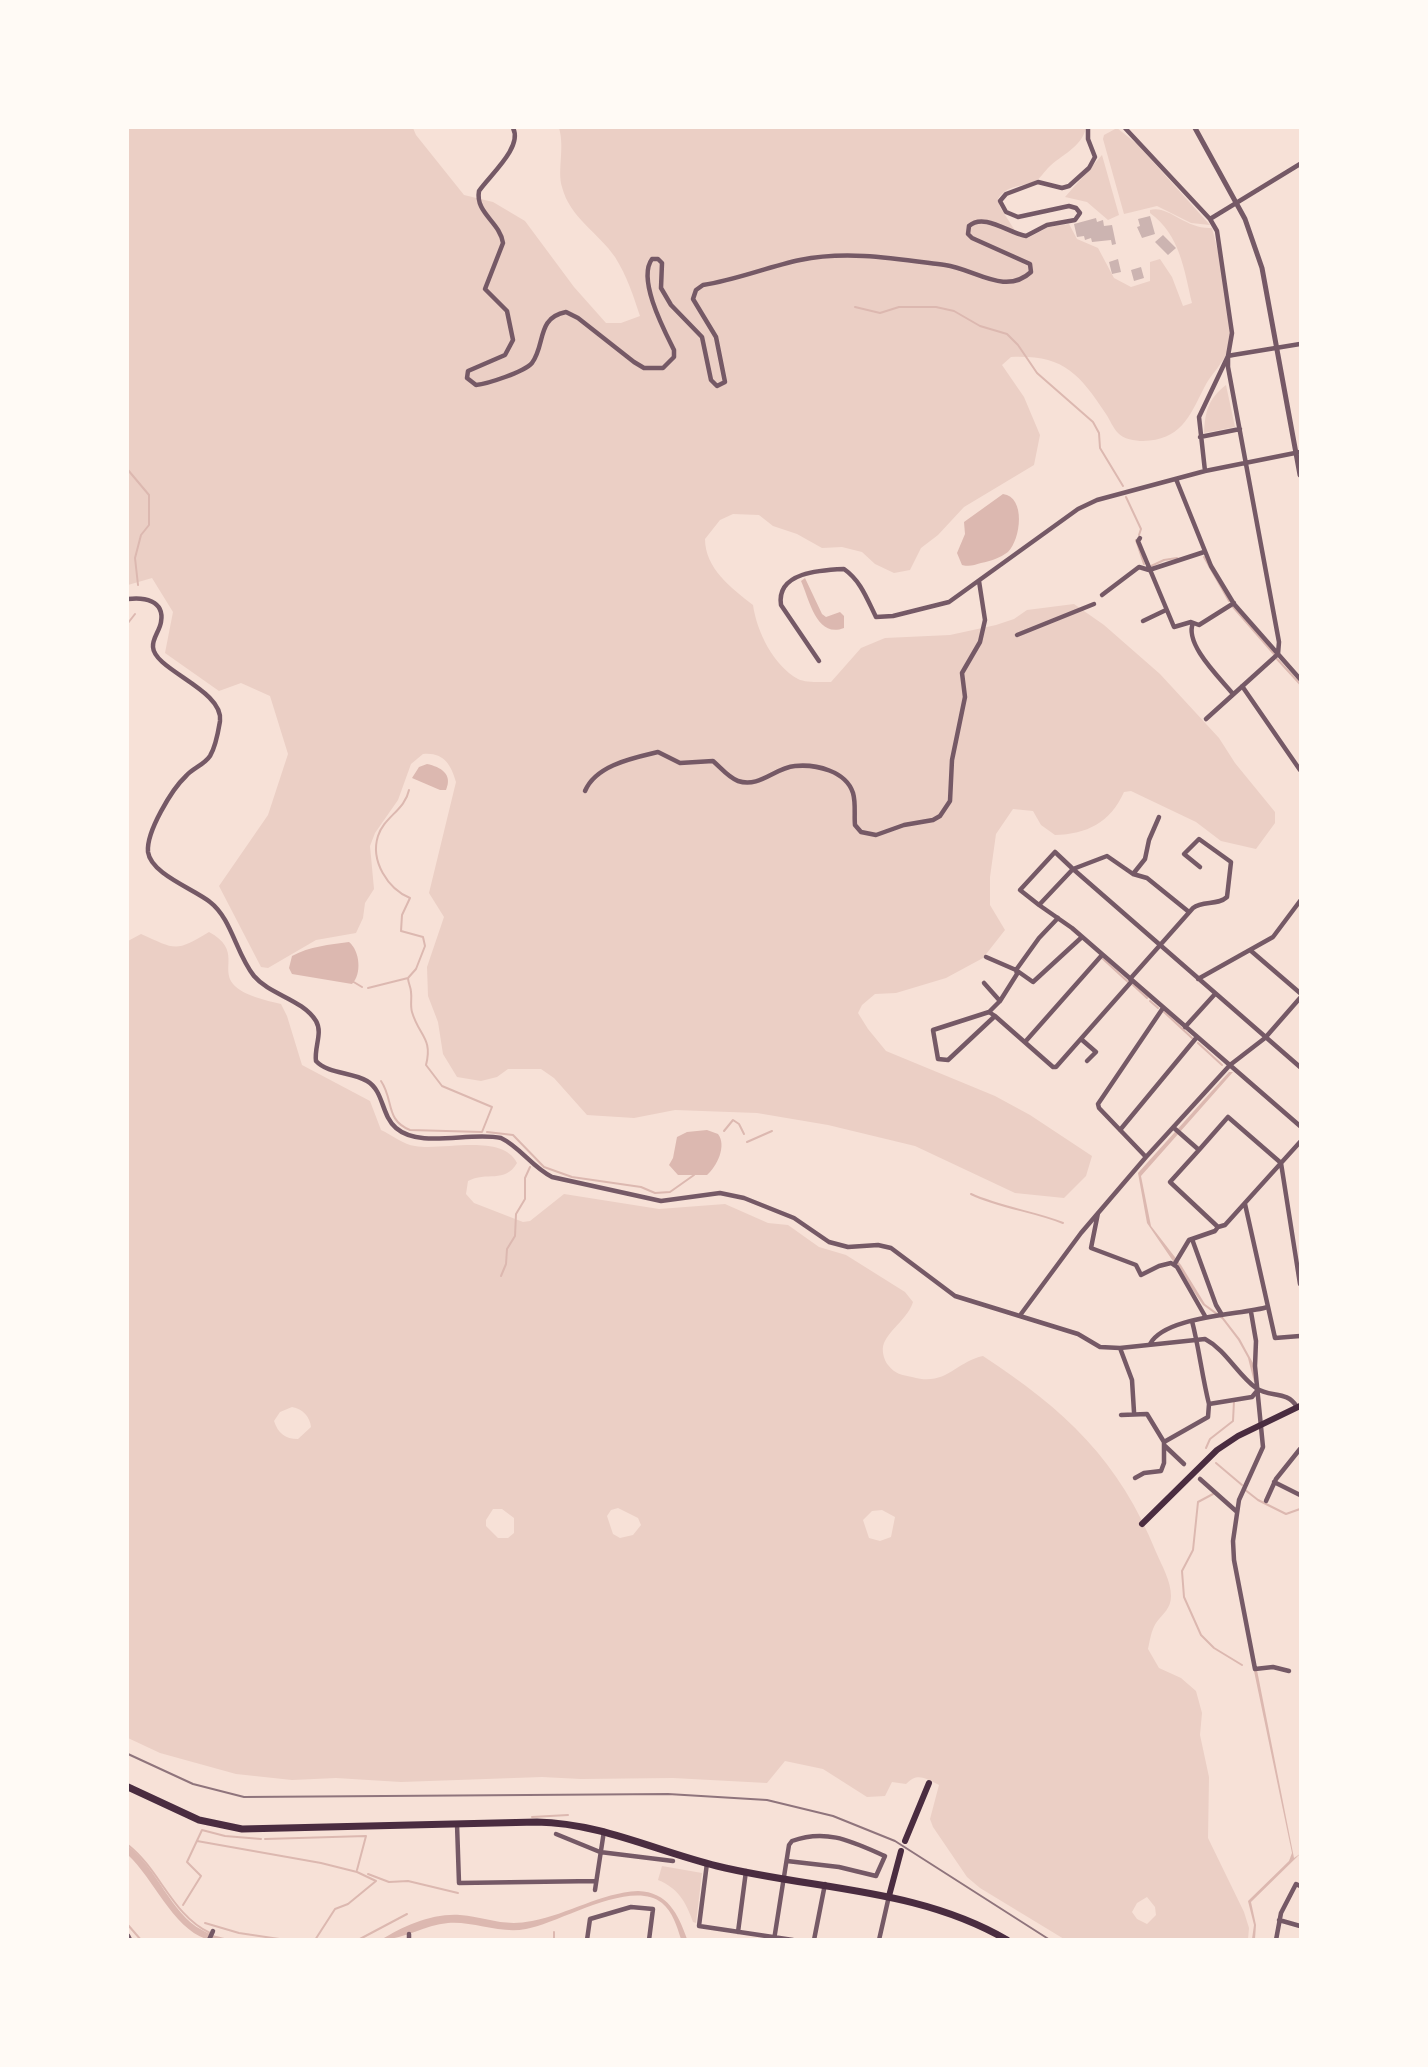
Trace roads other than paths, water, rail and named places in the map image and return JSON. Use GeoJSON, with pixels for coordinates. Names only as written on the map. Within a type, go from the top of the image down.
{"type":"FeatureCollection","features":[{"type":"Feature","properties":{"kind":"main road"},"geometry":{"type":"LineString","coordinates":[[1142,1524],[1217,1450],[1260,1424],[1299,1406]]}},
{"type":"Feature","properties":{"kind":"main road"},"geometry":{"type":"LineString","coordinates":[[904,1841],[929,1783]]}},
{"type":"Feature","properties":{"kind":"main road"},"geometry":{"type":"LineString","coordinates":[[128,1787],[199,1820],[236,1828],[267,1830],[548,1822],[604,1831],[706,1863],[889,1896],[956,1915],[1007,1940]]}},
{"type":"Feature","properties":{"kind":"main road"},"geometry":{"type":"LineString","coordinates":[[889,1896],[901,1851]]}},
{"type":"Feature","properties":{"kind":"street"},"geometry":{"type":"LineString","coordinates":[[513,128],[516,133],[514,144],[479,191],[478,199],[502,236],[503,243],[485,289],[507,311],[513,340],[505,355],[468,371],[467,378],[476,385],[525,370],[533,362],[544,325],[552,318],[566,312],[594,329],[644,368],[663,368],[674,357],[675,350],[648,290],[649,264],[652,259],[662,262],[660,279],[666,297],[702,337],[711,380],[717,386],[724,382],[720,350],[716,337],[693,299],[696,290],[703,285],[802,260],[869,256],[949,266],[1004,282],[1020,280],[1031,272],[1030,264],[972,238],[968,234],[969,226],[977,222],[992,224],[1026,237],[1047,225],[1070,223],[1079,217],[1076,208],[1070,206],[1040,214],[1011,216],[1000,201],[1006,194],[1038,182],[1062,188],[1076,181],[1095,157],[1088,139],[1088,128]]}},
{"type":"Feature","properties":{"kind":"street"},"geometry":{"type":"LineString","coordinates":[[1125,128],[1210,219],[1217,231],[1233,321],[1228,367],[1278,642],[1278,654],[1206,718]]}},
{"type":"Feature","properties":{"kind":"street"},"geometry":{"type":"LineString","coordinates":[[1195,128],[1245,219],[1262,268],[1298,452],[1300,475]]}},
{"type":"Feature","properties":{"kind":"street"},"geometry":{"type":"LineString","coordinates":[[1210,219],[1300,164]]}},
{"type":"Feature","properties":{"kind":"street"},"geometry":{"type":"LineString","coordinates":[[1228,356],[1300,344]]}},
{"type":"Feature","properties":{"kind":"street"},"geometry":{"type":"LineString","coordinates":[[1206,471],[1199,417],[1203,404],[1228,356]]}},
{"type":"Feature","properties":{"kind":"street"},"geometry":{"type":"LineString","coordinates":[[1200,437],[1240,429]]}},
{"type":"Feature","properties":{"kind":"street"},"geometry":{"type":"LineString","coordinates":[[819,662],[781,605],[780,597],[786,586],[802,574],[844,569],[854,576],[861,586],[876,617],[893,616],[949,602],[1078,509],[1097,500],[1206,471],[1298,452]]}},
{"type":"Feature","properties":{"kind":"street"},"geometry":{"type":"LineString","coordinates":[[1176,479],[1204,552],[1234,603],[1300,679]]}},
{"type":"Feature","properties":{"kind":"street"},"geometry":{"type":"LineString","coordinates":[[1140,538],[1138,541],[1149,570],[1174,627],[1193,623],[1199,625],[1234,603]]}},
{"type":"Feature","properties":{"kind":"street"},"geometry":{"type":"LineString","coordinates":[[1102,595],[1136,569],[1149,570],[1204,552]]}},
{"type":"Feature","properties":{"kind":"street"},"geometry":{"type":"LineString","coordinates":[[585,791],[609,768],[619,762],[658,752],[680,764],[713,761],[733,779],[740,782],[754,783],[794,766],[818,767],[836,773],[847,782],[853,791],[855,825],[868,834],[876,835],[904,825],[933,820],[940,816],[950,801],[952,760],[965,697],[962,673],[980,642],[985,620],[980,580]]}},
{"type":"Feature","properties":{"kind":"street"},"geometry":{"type":"LineString","coordinates":[[128,599],[144,597],[157,605],[162,620],[152,646],[154,652],[164,663],[217,706],[220,719],[214,748],[209,757],[183,778],[156,821],[148,844],[151,858],[173,880],[215,906],[254,976],[300,1007],[316,1022],[319,1037],[316,1060],[320,1066],[358,1077],[374,1086],[379,1092],[384,1112],[399,1130],[419,1137],[501,1137],[540,1171],[552,1177],[662,1201],[720,1193],[744,1198],[794,1218],[829,1242],[848,1247],[878,1245],[891,1248],[955,1296],[989,1308],[1021,1314],[1078,1334],[1100,1347],[1120,1348],[1197,1338],[1215,1344],[1258,1390],[1285,1395],[1299,1406]]}},
{"type":"Feature","properties":{"kind":"street"},"geometry":{"type":"LineString","coordinates":[[1017,635],[1094,604]]}},
{"type":"Feature","properties":{"kind":"street"},"geometry":{"type":"LineString","coordinates":[[1143,621],[1166,610]]}},
{"type":"Feature","properties":{"kind":"street"},"geometry":{"type":"LineString","coordinates":[[1193,623],[1191,628],[1195,647],[1233,694]]}},
{"type":"Feature","properties":{"kind":"street"},"geometry":{"type":"LineString","coordinates":[[1242,686],[1300,770]]}},
{"type":"Feature","properties":{"kind":"street"},"geometry":{"type":"LineString","coordinates":[[1133,874],[1145,859],[1149,840],[1159,817]]}},
{"type":"Feature","properties":{"kind":"street"},"geometry":{"type":"LineString","coordinates":[[989,1012],[1056,1067],[1189,912],[1197,905],[1223,901],[1230,891],[1231,862],[1199,839],[1184,854],[1200,867]]}},
{"type":"Feature","properties":{"kind":"street"},"geometry":{"type":"LineString","coordinates":[[1300,1067],[1054,852],[1020,890],[1083,937],[1300,1126]]}},
{"type":"Feature","properties":{"kind":"street"},"geometry":{"type":"LineString","coordinates":[[1039,905],[1073,869],[1107,856],[1133,874],[1147,878],[1189,912]]}},
{"type":"Feature","properties":{"kind":"street"},"geometry":{"type":"LineString","coordinates":[[1198,979],[1273,937],[1300,901]]}},
{"type":"Feature","properties":{"kind":"street"},"geometry":{"type":"LineString","coordinates":[[995,1016],[948,1060],[938,1059],[933,1041],[933,1030],[989,1012],[1000,1001],[1016,970],[1039,938],[1058,918]]}},
{"type":"Feature","properties":{"kind":"street"},"geometry":{"type":"LineString","coordinates":[[986,957],[1016,970],[1033,982],[1083,937]]}},
{"type":"Feature","properties":{"kind":"street"},"geometry":{"type":"LineString","coordinates":[[1250,950],[1300,993]]}},
{"type":"Feature","properties":{"kind":"street"},"geometry":{"type":"LineString","coordinates":[[1025,1042],[1102,955]]}},
{"type":"Feature","properties":{"kind":"street"},"geometry":{"type":"LineString","coordinates":[[984,983],[1000,1001]]}},
{"type":"Feature","properties":{"kind":"street"},"geometry":{"type":"LineString","coordinates":[[1185,1027],[1215,994]]}},
{"type":"Feature","properties":{"kind":"street"},"geometry":{"type":"LineString","coordinates":[[1021,1314],[1098,1213],[1146,1157],[1230,1065],[1265,1038],[1300,998]]}},
{"type":"Feature","properties":{"kind":"street"},"geometry":{"type":"LineString","coordinates":[[1146,1157],[1098,1104],[1163,1008]]}},
{"type":"Feature","properties":{"kind":"street"},"geometry":{"type":"LineString","coordinates":[[1120,1130],[1197,1037]]}},
{"type":"Feature","properties":{"kind":"street"},"geometry":{"type":"LineString","coordinates":[[1081,1039],[1096,1052]]}},
{"type":"Feature","properties":{"kind":"street"},"geometry":{"type":"LineString","coordinates":[[1087,1061],[1101,1047]]}},
{"type":"Feature","properties":{"kind":"street"},"geometry":{"type":"LineString","coordinates":[[1218,1227],[1170,1182],[1228,1117],[1281,1163],[1300,1284]]}},
{"type":"Feature","properties":{"kind":"street"},"geometry":{"type":"LineString","coordinates":[[1174,1128],[1199,1150]]}},
{"type":"Feature","properties":{"kind":"street"},"geometry":{"type":"LineString","coordinates":[[1205,1316],[1176,1263],[1179,1252],[1192,1239],[1225,1225],[1300,1142]]}},
{"type":"Feature","properties":{"kind":"street"},"geometry":{"type":"LineString","coordinates":[[1245,1204],[1275,1338],[1300,1336]]}},
{"type":"Feature","properties":{"kind":"street"},"geometry":{"type":"LineString","coordinates":[[1098,1213],[1099,1221],[1091,1248],[1136,1264],[1141,1275],[1166,1263],[1176,1263]]}},
{"type":"Feature","properties":{"kind":"street"},"geometry":{"type":"LineString","coordinates":[[1192,1239],[1219,1315]]}},
{"type":"Feature","properties":{"kind":"street"},"geometry":{"type":"LineString","coordinates":[[1294,1247],[1300,1245]]}},
{"type":"Feature","properties":{"kind":"street"},"geometry":{"type":"LineString","coordinates":[[1150,1344],[1159,1336],[1192,1320],[1205,1316],[1251,1312],[1268,1307]]}},
{"type":"Feature","properties":{"kind":"street"},"geometry":{"type":"LineString","coordinates":[[1251,1312],[1256,1341],[1263,1447],[1242,1490],[1236,1511],[1234,1560],[1255,1669],[1273,1667],[1289,1671]]}},
{"type":"Feature","properties":{"kind":"street"},"geometry":{"type":"LineString","coordinates":[[1164,1444],[1208,1417],[1209,1404],[1192,1320]]}},
{"type":"Feature","properties":{"kind":"street"},"geometry":{"type":"LineString","coordinates":[[1120,1348],[1132,1380],[1134,1412]]}},
{"type":"Feature","properties":{"kind":"street"},"geometry":{"type":"LineString","coordinates":[[1209,1404],[1252,1397],[1258,1390]]}},
{"type":"Feature","properties":{"kind":"street"},"geometry":{"type":"LineString","coordinates":[[1120,1415],[1142,1412],[1150,1416],[1164,1444],[1184,1464]]}},
{"type":"Feature","properties":{"kind":"street"},"geometry":{"type":"LineString","coordinates":[[1135,1478],[1144,1473],[1156,1473],[1164,1468],[1164,1444]]}},
{"type":"Feature","properties":{"kind":"street"},"geometry":{"type":"LineString","coordinates":[[1266,1501],[1274,1482],[1300,1449]]}},
{"type":"Feature","properties":{"kind":"street"},"geometry":{"type":"LineString","coordinates":[[1200,1479],[1236,1511]]}},
{"type":"Feature","properties":{"kind":"street"},"geometry":{"type":"LineString","coordinates":[[1274,1482],[1300,1496]]}},
{"type":"Feature","properties":{"kind":"street"},"geometry":{"type":"LineString","coordinates":[[457,1824],[459,1883],[596,1881]]}},
{"type":"Feature","properties":{"kind":"street"},"geometry":{"type":"LineString","coordinates":[[595,1890],[604,1831]]}},
{"type":"Feature","properties":{"kind":"street"},"geometry":{"type":"LineString","coordinates":[[556,1834],[600,1852],[673,1861]]}},
{"type":"Feature","properties":{"kind":"street"},"geometry":{"type":"LineString","coordinates":[[774,1939],[792,1841],[821,1834],[836,1836],[898,1862]]}},
{"type":"Feature","properties":{"kind":"street"},"geometry":{"type":"LineString","coordinates":[[787,1861],[839,1867],[876,1876],[885,1856]]}},
{"type":"Feature","properties":{"kind":"street"},"geometry":{"type":"LineString","coordinates":[[699,1926],[706,1863]]}},
{"type":"Feature","properties":{"kind":"street"},"geometry":{"type":"LineString","coordinates":[[738,1932],[746,1871]]}},
{"type":"Feature","properties":{"kind":"street"},"geometry":{"type":"LineString","coordinates":[[814,1940],[825,1884]]}},
{"type":"Feature","properties":{"kind":"street"},"geometry":{"type":"LineString","coordinates":[[1276,1940],[1279,1920],[1296,1884],[1300,1886]]}},
{"type":"Feature","properties":{"kind":"street"},"geometry":{"type":"LineString","coordinates":[[879,1940],[889,1896]]}},
{"type":"Feature","properties":{"kind":"street"},"geometry":{"type":"LineString","coordinates":[[587,1940],[590,1919],[631,1907],[654,1907],[649,1940]]}},
{"type":"Feature","properties":{"kind":"street"},"geometry":{"type":"LineString","coordinates":[[1279,1920],[1300,1926]]}},
{"type":"Feature","properties":{"kind":"street"},"geometry":{"type":"LineString","coordinates":[[691,1924],[774,1939],[793,1940]]}},
{"type":"Feature","properties":{"kind":"street"},"geometry":{"type":"LineString","coordinates":[[209,1940],[212,1932]]}},
{"type":"Feature","properties":{"kind":"waterway"},"geometry":{"type":"LineString","coordinates":[[855,307],[880,313],[899,307],[936,307],[954,311],[980,326],[1007,334],[1018,345],[1037,373],[1093,422],[1099,433],[1100,448],[1123,486]]}},
{"type":"Feature","properties":{"kind":"waterway"},"geometry":{"type":"LineString","coordinates":[[128,470],[149,495],[149,525],[141,535],[135,558],[138,585]]}},
{"type":"Feature","properties":{"kind":"waterway"},"geometry":{"type":"LineString","coordinates":[[1126,497],[1141,529],[1139,535]]}},
{"type":"Feature","properties":{"kind":"waterway"},"geometry":{"type":"LineString","coordinates":[[1136,540],[1144,564]]}},
{"type":"Feature","properties":{"kind":"waterway"},"geometry":{"type":"LineString","coordinates":[[1204,557],[1229,601]]}},
{"type":"Feature","properties":{"kind":"waterway"},"geometry":{"type":"LineString","coordinates":[[1149,567],[1164,560],[1177,558]]}},
{"type":"Feature","properties":{"kind":"waterway"},"geometry":{"type":"LineString","coordinates":[[1233,607],[1274,654]]}},
{"type":"Feature","properties":{"kind":"waterway"},"geometry":{"type":"LineString","coordinates":[[128,623],[135,614]]}},
{"type":"Feature","properties":{"kind":"waterway"},"geometry":{"type":"LineString","coordinates":[[1277,659],[1300,684]]}},
{"type":"Feature","properties":{"kind":"waterway"},"geometry":{"type":"LineString","coordinates":[[368,988],[408,978],[416,969],[425,946],[423,937],[401,931],[402,915],[410,898],[388,881],[377,855],[376,845],[381,829],[403,803],[409,790]]}},
{"type":"Feature","properties":{"kind":"waterway"},"geometry":{"type":"LineString","coordinates":[[1102,958],[1128,982]]}},
{"type":"Feature","properties":{"kind":"waterway"},"geometry":{"type":"LineString","coordinates":[[381,1081],[393,1115],[402,1126],[410,1130],[482,1132],[492,1107],[442,1086],[426,1065],[428,1049],[412,1012],[408,978]]}},
{"type":"Feature","properties":{"kind":"waterway"},"geometry":{"type":"LineString","coordinates":[[352,981],[362,987]]}},
{"type":"Feature","properties":{"kind":"waterway"},"geometry":{"type":"LineString","coordinates":[[1133,985],[1147,998]]}},
{"type":"Feature","properties":{"kind":"waterway"},"geometry":{"type":"LineString","coordinates":[[1150,1001],[1158,1008]]}},
{"type":"Feature","properties":{"kind":"waterway"},"geometry":{"type":"LineString","coordinates":[[1164,1012],[1192,1038]]}},
{"type":"Feature","properties":{"kind":"waterway"},"geometry":{"type":"LineString","coordinates":[[1198,1043],[1222,1065]]}},
{"type":"Feature","properties":{"kind":"waterway"},"geometry":{"type":"LineString","coordinates":[[724,1131],[733,1120],[739,1124],[744,1134]]}},
{"type":"Feature","properties":{"kind":"waterway"},"geometry":{"type":"LineString","coordinates":[[747,1142],[772,1131]]}},
{"type":"Feature","properties":{"kind":"waterway"},"geometry":{"type":"LineString","coordinates":[[487,1132],[513,1135],[544,1167],[572,1177],[641,1187],[655,1193],[670,1192],[694,1175]]}},
{"type":"Feature","properties":{"kind":"waterway"},"geometry":{"type":"LineString","coordinates":[[501,1276],[506,1264],[507,1249],[515,1236],[516,1214],[525,1199],[525,1178],[530,1167]]}},
{"type":"Feature","properties":{"kind":"waterway"},"geometry":{"type":"LineString","coordinates":[[971,1194],[1063,1223]]}},
{"type":"Feature","properties":{"kind":"waterway"},"geometry":{"type":"LineString","coordinates":[[1206,1448],[1210,1439],[1233,1421],[1234,1401]]}},
{"type":"Feature","properties":{"kind":"waterway"},"geometry":{"type":"LineString","coordinates":[[1216,1463],[1242,1485]]}},
{"type":"Feature","properties":{"kind":"waterway"},"geometry":{"type":"LineString","coordinates":[[1244,1489],[1258,1500],[1286,1514],[1300,1509]]}},
{"type":"Feature","properties":{"kind":"waterway"},"geometry":{"type":"LineString","coordinates":[[1213,1494],[1198,1502],[1193,1550],[1182,1571],[1184,1597],[1201,1635],[1214,1648],[1242,1665]]}},
{"type":"Feature","properties":{"kind":"waterway"},"geometry":{"type":"LineString","coordinates":[[532,1817],[568,1815]]}},
{"type":"Feature","properties":{"kind":"waterway"},"geometry":{"type":"LineString","coordinates":[[183,1905],[201,1876],[187,1862],[202,1830],[225,1836],[261,1839]]}},
{"type":"Feature","properties":{"kind":"waterway"},"geometry":{"type":"LineString","coordinates":[[265,1839],[366,1836],[357,1870]]}},
{"type":"Feature","properties":{"kind":"waterway"},"geometry":{"type":"LineString","coordinates":[[197,1841],[321,1863],[357,1872],[376,1881],[348,1904],[335,1909],[315,1940]]}},
{"type":"Feature","properties":{"kind":"waterway"},"geometry":{"type":"LineString","coordinates":[[128,1845],[149,1867],[186,1915],[210,1933]]}},
{"type":"Feature","properties":{"kind":"waterway"},"geometry":{"type":"LineString","coordinates":[[368,1874],[389,1882],[408,1881],[458,1893]]}},
{"type":"Feature","properties":{"kind":"waterway"},"geometry":{"type":"LineString","coordinates":[[358,1940],[407,1914]]}},
{"type":"Feature","properties":{"kind":"waterway"},"geometry":{"type":"LineString","coordinates":[[205,1923],[239,1933],[286,1940]]}},
{"type":"Feature","properties":{"kind":"waterway"},"geometry":{"type":"LineString","coordinates":[[128,1925],[141,1940]]}},
{"type":"Feature","properties":{"kind":"waterway"},"geometry":{"type":"LineString","coordinates":[[554,1932],[554,1940]]}},
{"type":"Feature","properties":{"kind":"railway"},"geometry":{"type":"LineString","coordinates":[[128,1754],[193,1784],[244,1797],[668,1794],[767,1800],[833,1816],[895,1841],[1050,1940]]}}]}
